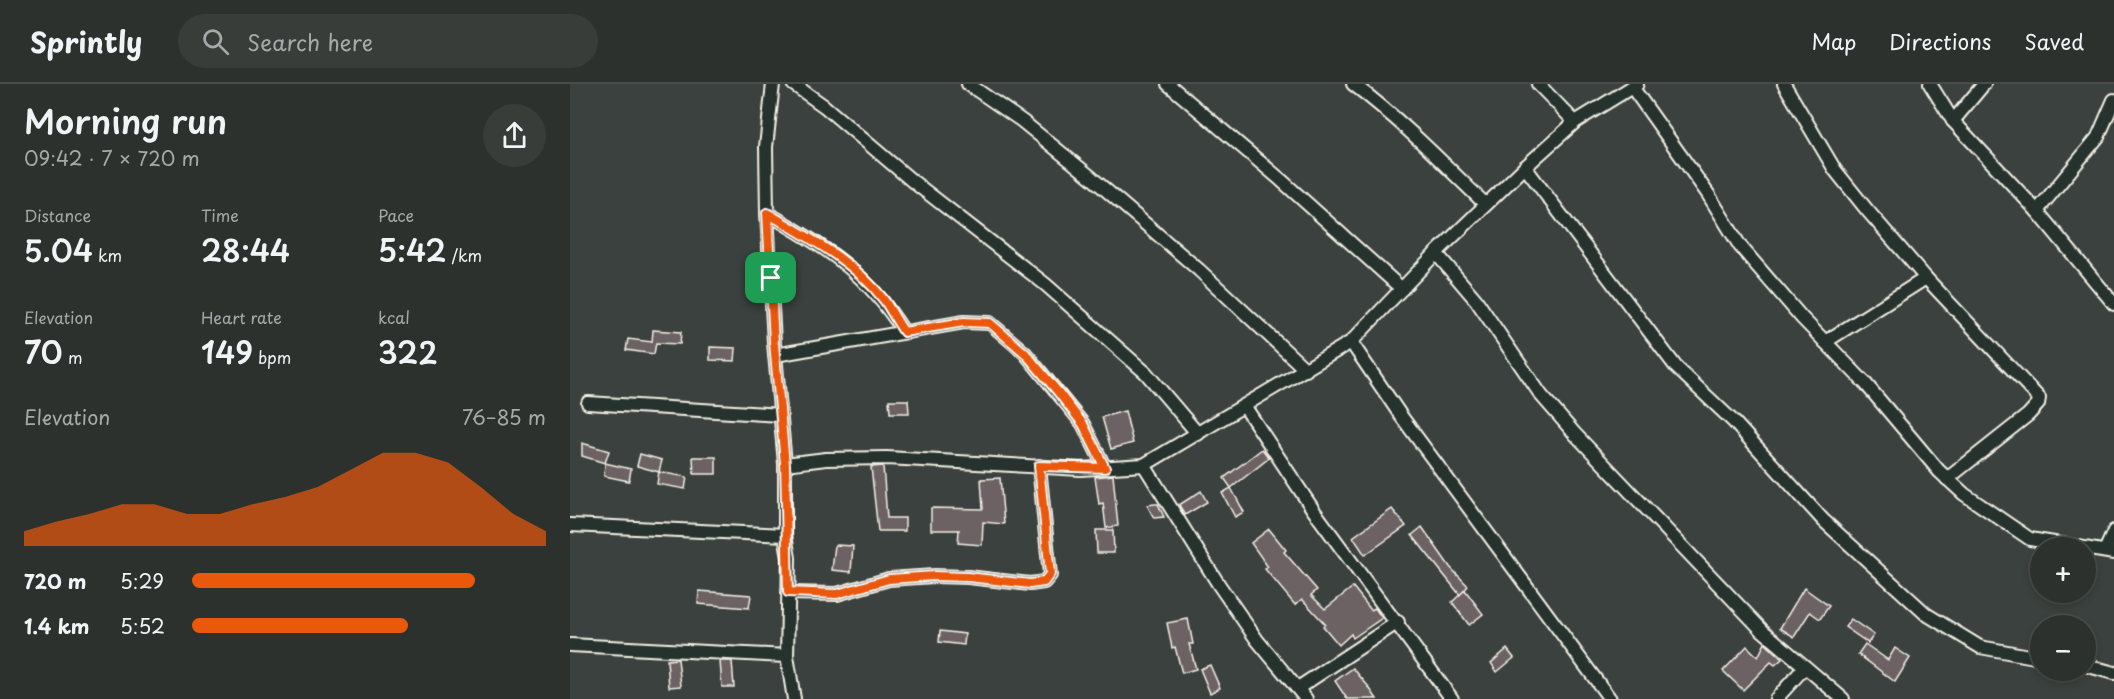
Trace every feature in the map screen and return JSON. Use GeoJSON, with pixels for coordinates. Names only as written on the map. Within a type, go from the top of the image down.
{"type":"FeatureCollection","features":[{"type":"Feature","properties":{"kind":"street"},"geometry":{"type":"LineString","coordinates":[[773,84],[766,147],[767,213],[775,356],[785,464],[785,535],[789,558],[786,656],[794,699]]}},
{"type":"Feature","properties":{"kind":"street"},"geometry":{"type":"LineString","coordinates":[[793,84],[824,106],[911,180],[1046,284],[1146,373],[1198,434]]}},
{"type":"Feature","properties":{"kind":"street"},"geometry":{"type":"LineString","coordinates":[[968,84],[1022,121],[1092,178],[1199,270],[1306,370]]}},
{"type":"Feature","properties":{"kind":"street"},"geometry":{"type":"LineString","coordinates":[[1168,84],[1281,180],[1402,289]]}},
{"type":"Feature","properties":{"kind":"street"},"geometry":{"type":"LineString","coordinates":[[1353,84],[1380,104],[1485,204]]}},
{"type":"Feature","properties":{"kind":"street"},"geometry":{"type":"LineString","coordinates":[[1538,84],[1575,122]]}},
{"type":"Feature","properties":{"kind":"street"},"geometry":{"type":"LineString","coordinates":[[1784,84],[1835,170],[1926,278],[2039,398],[2038,404],[2028,416],[1947,479]]}},
{"type":"Feature","properties":{"kind":"street"},"geometry":{"type":"LineString","coordinates":[[1930,84],[1953,121],[2037,211],[2114,304]]}},
{"type":"Feature","properties":{"kind":"street"},"geometry":{"type":"LineString","coordinates":[[1953,121],[1984,84]]}},
{"type":"Feature","properties":{"kind":"street"},"geometry":{"type":"LineString","coordinates":[[785,464],[826,459],[887,458],[1105,468],[1144,465],[1351,342],[1436,253],[1525,167],[1575,122],[1634,85],[1708,194],[1740,246],[1825,342],[1865,383],[1947,479],[1972,500],[2030,538],[2109,552],[2114,531]]}},
{"type":"Feature","properties":{"kind":"street"},"geometry":{"type":"LineString","coordinates":[[2037,211],[2098,137],[2114,100]]}},
{"type":"Feature","properties":{"kind":"street"},"geometry":{"type":"LineString","coordinates":[[1525,167],[1676,367],[1734,422],[1823,520],[1926,614],[1980,647],[2030,656]]}},
{"type":"Feature","properties":{"kind":"street"},"geometry":{"type":"LineString","coordinates":[[767,213],[825,247],[864,280],[883,299],[904,332]]}},
{"type":"Feature","properties":{"kind":"street"},"geometry":{"type":"LineString","coordinates":[[1436,253],[1476,300],[1547,403],[1762,630],[1843,699]]}},
{"type":"Feature","properties":{"kind":"street"},"geometry":{"type":"LineString","coordinates":[[1825,342],[1926,278]]}},
{"type":"Feature","properties":{"kind":"street"},"geometry":{"type":"LineString","coordinates":[[775,356],[964,322],[990,323],[1025,353],[1083,424],[1105,468]]}},
{"type":"Feature","properties":{"kind":"street"},"geometry":{"type":"LineString","coordinates":[[1351,342],[1421,443],[1610,699]]}},
{"type":"Feature","properties":{"kind":"street"},"geometry":{"type":"LineString","coordinates":[[588,403],[781,415]]}},
{"type":"Feature","properties":{"kind":"street"},"geometry":{"type":"LineString","coordinates":[[1245,407],[1314,511],[1398,622],[1452,699]]}},
{"type":"Feature","properties":{"kind":"street"},"geometry":{"type":"LineString","coordinates":[[1144,465],[1250,631],[1306,699]]}},
{"type":"Feature","properties":{"kind":"street"},"geometry":{"type":"LineString","coordinates":[[788,592],[837,594],[889,579],[934,576],[968,577],[1030,584],[1044,582],[1050,574],[1039,466]]}},
{"type":"Feature","properties":{"kind":"street"},"geometry":{"type":"LineString","coordinates":[[570,525],[785,535]]}},
{"type":"Feature","properties":{"kind":"street"},"geometry":{"type":"LineString","coordinates":[[1298,688],[1398,622]]}},
{"type":"Feature","properties":{"kind":"street"},"geometry":{"type":"LineString","coordinates":[[570,645],[786,656]]}},
{"type":"Feature","properties":{"kind":"street"},"geometry":{"type":"LineString","coordinates":[[1776,699],[1805,667]]}},
{"type":"Feature","properties":{"kind":"street"},"geometry":{"type":"LineString","coordinates":[[2096,668],[2114,673]]}},
{"type":"Feature","properties":{"kind":"building"},"geometry":{"type":"Polygon","coordinates":[[[653,330],[681,332],[680,344],[656,343],[654,354],[626,350],[628,339],[652,342],[653,330]]]}},
{"type":"Feature","properties":{"kind":"building"},"geometry":{"type":"Polygon","coordinates":[[[710,347],[736,348],[735,361],[710,360],[710,347]]]}},
{"type":"Feature","properties":{"kind":"building"},"geometry":{"type":"Polygon","coordinates":[[[889,400],[908,400],[909,413],[890,413],[889,400]]]}},
{"type":"Feature","properties":{"kind":"building"},"geometry":{"type":"Polygon","coordinates":[[[1125,411],[1133,443],[1111,449],[1102,417],[1125,411]]]}},
{"type":"Feature","properties":{"kind":"building"},"geometry":{"type":"Polygon","coordinates":[[[582,443],[609,451],[605,463],[582,456],[582,443]]]}},
{"type":"Feature","properties":{"kind":"building"},"geometry":{"type":"Polygon","coordinates":[[[1262,449],[1269,458],[1231,488],[1224,478],[1262,449]]]}},
{"type":"Feature","properties":{"kind":"building"},"geometry":{"type":"Polygon","coordinates":[[[640,454],[662,460],[659,472],[637,466],[640,454]]]}},
{"type":"Feature","properties":{"kind":"building"},"geometry":{"type":"Polygon","coordinates":[[[693,457],[716,457],[716,474],[694,474],[693,457]]]}},
{"type":"Feature","properties":{"kind":"building"},"geometry":{"type":"Polygon","coordinates":[[[605,463],[631,469],[629,481],[604,476],[605,463]]]}},
{"type":"Feature","properties":{"kind":"building"},"geometry":{"type":"Polygon","coordinates":[[[883,466],[887,518],[905,518],[905,531],[878,531],[871,467],[883,466]]]}},
{"type":"Feature","properties":{"kind":"building"},"geometry":{"type":"Polygon","coordinates":[[[659,472],[687,477],[685,489],[657,484],[659,472]]]}},
{"type":"Feature","properties":{"kind":"building"},"geometry":{"type":"Polygon","coordinates":[[[1113,475],[1118,526],[1106,528],[1103,503],[1099,504],[1095,477],[1113,475]]]}},
{"type":"Feature","properties":{"kind":"building"},"geometry":{"type":"Polygon","coordinates":[[[1000,478],[1004,524],[983,522],[982,545],[958,543],[959,530],[931,530],[931,508],[983,509],[981,479],[1000,478]]]}},
{"type":"Feature","properties":{"kind":"building"},"geometry":{"type":"Polygon","coordinates":[[[1231,488],[1244,512],[1235,517],[1222,493],[1231,488]]]}},
{"type":"Feature","properties":{"kind":"building"},"geometry":{"type":"Polygon","coordinates":[[[1201,491],[1207,502],[1185,515],[1179,505],[1201,491]]]}},
{"type":"Feature","properties":{"kind":"building"},"geometry":{"type":"Polygon","coordinates":[[[1158,504],[1164,517],[1154,518],[1147,505],[1158,504]]]}},
{"type":"Feature","properties":{"kind":"building"},"geometry":{"type":"Polygon","coordinates":[[[1392,509],[1406,526],[1365,555],[1353,537],[1392,509]]]}},
{"type":"Feature","properties":{"kind":"building"},"geometry":{"type":"Polygon","coordinates":[[[1422,527],[1450,567],[1468,586],[1460,595],[1412,535],[1422,527]]]}},
{"type":"Feature","properties":{"kind":"building"},"geometry":{"type":"Polygon","coordinates":[[[1269,529],[1286,550],[1284,552],[1317,590],[1311,595],[1325,609],[1353,587],[1371,610],[1375,608],[1382,618],[1353,638],[1351,634],[1339,645],[1323,626],[1325,624],[1302,599],[1295,605],[1265,569],[1268,567],[1251,543],[1269,529]]]}},
{"type":"Feature","properties":{"kind":"building"},"geometry":{"type":"Polygon","coordinates":[[[1096,530],[1113,530],[1114,553],[1097,553],[1096,530]]]}},
{"type":"Feature","properties":{"kind":"building"},"geometry":{"type":"Polygon","coordinates":[[[835,545],[853,546],[851,572],[832,570],[835,545]]]}},
{"type":"Feature","properties":{"kind":"building"},"geometry":{"type":"Polygon","coordinates":[[[1804,588],[1829,606],[1820,619],[1810,612],[1794,637],[1780,628],[1804,588]]]}},
{"type":"Feature","properties":{"kind":"building"},"geometry":{"type":"Polygon","coordinates":[[[1465,590],[1483,614],[1469,625],[1452,602],[1465,590]]]}},
{"type":"Feature","properties":{"kind":"building"},"geometry":{"type":"Polygon","coordinates":[[[699,591],[751,595],[749,608],[698,604],[699,591]]]}},
{"type":"Feature","properties":{"kind":"building"},"geometry":{"type":"Polygon","coordinates":[[[1188,619],[1193,644],[1189,644],[1196,669],[1182,673],[1175,647],[1172,648],[1167,623],[1188,619]]]}},
{"type":"Feature","properties":{"kind":"building"},"geometry":{"type":"Polygon","coordinates":[[[1851,619],[1874,635],[1868,643],[1845,627],[1851,619]]]}},
{"type":"Feature","properties":{"kind":"building"},"geometry":{"type":"Polygon","coordinates":[[[940,631],[965,634],[964,645],[939,642],[940,631]]]}},
{"type":"Feature","properties":{"kind":"building"},"geometry":{"type":"Polygon","coordinates":[[[1765,643],[1782,659],[1775,665],[1771,662],[1743,690],[1723,671],[1747,646],[1758,657],[1765,643]]]}},
{"type":"Feature","properties":{"kind":"building"},"geometry":{"type":"Polygon","coordinates":[[[1865,644],[1888,660],[1895,648],[1910,658],[1895,682],[1858,654],[1865,644]]]}},
{"type":"Feature","properties":{"kind":"building"},"geometry":{"type":"Polygon","coordinates":[[[1507,649],[1514,658],[1497,672],[1491,663],[1507,649]]]}},
{"type":"Feature","properties":{"kind":"building"},"geometry":{"type":"Polygon","coordinates":[[[678,659],[681,686],[669,687],[667,660],[678,659]]]}},
{"type":"Feature","properties":{"kind":"building"},"geometry":{"type":"Polygon","coordinates":[[[720,661],[732,661],[734,687],[722,687],[720,661]]]}},
{"type":"Feature","properties":{"kind":"building"},"geometry":{"type":"Polygon","coordinates":[[[1210,665],[1220,688],[1210,693],[1200,669],[1210,665]]]}},
{"type":"Feature","properties":{"kind":"building"},"geometry":{"type":"Polygon","coordinates":[[[1353,668],[1377,699],[1347,699],[1335,681],[1353,668]]]}},
{"type":"Feature","properties":{"kind":"route"},"geometry":{"type":"LineString","coordinates":[[767,213],[825,247],[864,280],[883,299],[904,332],[964,322],[990,323],[1025,353],[1083,424],[1105,468],[1039,466],[1050,574],[1044,582],[1030,584],[968,577],[934,576],[889,579],[837,594],[814,595],[788,592],[785,464],[774,343],[771,278],[767,213]]}}]}
